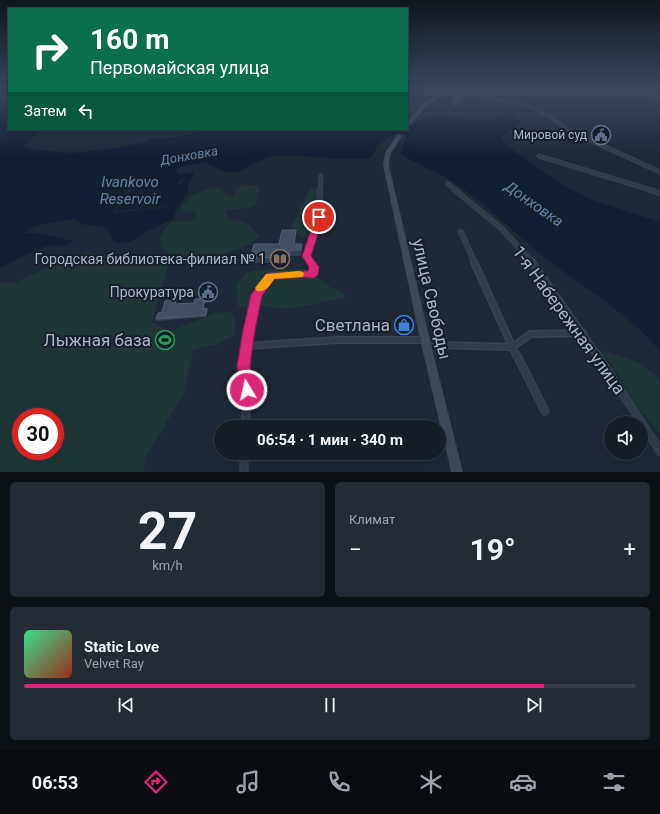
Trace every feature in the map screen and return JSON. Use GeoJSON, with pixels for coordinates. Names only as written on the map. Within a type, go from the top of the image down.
{"type":"FeatureCollection","features":[{"type":"Feature","properties":{"kind":"main road"},"geometry":{"type":"LineString","coordinates":[[409,123],[419,112]]}},
{"type":"Feature","properties":{"kind":"main road","name":"улица Свободы"},"geometry":{"type":"LineString","coordinates":[[399,136],[389,151],[386,162],[457,472]]}},
{"type":"Feature","properties":{"kind":"street"},"geometry":{"type":"LineString","coordinates":[[541,112],[569,129],[660,172]]}},
{"type":"Feature","properties":{"kind":"street"},"geometry":{"type":"LineString","coordinates":[[539,156],[660,193]]}},
{"type":"Feature","properties":{"kind":"street"},"geometry":{"type":"LineString","coordinates":[[246,420],[247,390],[244,366],[257,295],[270,276],[304,274],[313,275],[314,267],[306,256],[319,217],[321,176]]}},
{"type":"Feature","properties":{"kind":"street","name":"1-я Набережная улица"},"geometry":{"type":"LineString","coordinates":[[448,184],[502,229],[529,258],[583,333],[660,451]]}},
{"type":"Feature","properties":{"kind":"street"},"geometry":{"type":"LineString","coordinates":[[461,232],[512,347],[544,411]]}},
{"type":"Feature","properties":{"kind":"street"},"geometry":{"type":"LineString","coordinates":[[247,346],[337,340],[426,340],[438,345],[512,347],[531,334],[583,333]]}},
{"type":"Feature","properties":{"kind":"street"},"geometry":{"type":"LineString","coordinates":[[244,460],[244,472]]}},
{"type":"Feature","properties":{"kind":"green space"},"geometry":{"type":"Polygon","coordinates":[[[408,112],[417,112],[413,116],[408,115],[408,112]]]}},
{"type":"Feature","properties":{"kind":"green space"},"geometry":{"type":"Polygon","coordinates":[[[246,185],[256,185],[260,188],[256,205],[250,208],[226,210],[226,213],[232,219],[247,223],[259,236],[252,244],[213,257],[182,260],[163,250],[160,238],[169,225],[173,222],[191,220],[197,217],[194,211],[183,212],[182,206],[190,198],[199,192],[214,188],[219,188],[228,196],[233,196],[236,188],[246,185]]]}},
{"type":"Feature","properties":{"kind":"green space"},"geometry":{"type":"Polygon","coordinates":[[[319,187],[313,231],[311,237],[301,237],[290,230],[300,205],[305,200],[310,189],[319,187]]]}},
{"type":"Feature","properties":{"kind":"green space"},"geometry":{"type":"Polygon","coordinates":[[[87,252],[168,265],[152,322],[169,332],[214,313],[231,312],[236,322],[234,335],[218,344],[193,350],[184,394],[146,456],[143,472],[0,472],[0,282],[15,283],[58,262],[87,252]]]}},
{"type":"Feature","properties":{"kind":"green space"},"geometry":{"type":"Polygon","coordinates":[[[274,269],[301,269],[318,278],[330,287],[343,293],[347,297],[311,305],[288,308],[264,307],[251,304],[244,308],[238,306],[236,284],[247,272],[274,269]]]}},
{"type":"Feature","properties":{"kind":"green space"},"geometry":{"type":"Polygon","coordinates":[[[607,352],[637,362],[653,373],[660,381],[660,433],[648,420],[648,416],[645,416],[641,412],[614,368],[602,353],[607,352]]]}},
{"type":"Feature","properties":{"kind":"water","name":"Ivankovo Reservoir"},"geometry":{"type":"Polygon","coordinates":[[[0,112],[8,112],[8,130],[40,130],[29,142],[21,147],[71,153],[117,148],[141,143],[149,139],[179,137],[204,130],[408,130],[408,126],[429,117],[437,116],[478,120],[495,118],[506,112],[511,112],[514,113],[515,117],[522,123],[501,137],[507,146],[561,184],[593,200],[660,222],[660,351],[635,325],[607,302],[562,271],[471,194],[445,177],[401,154],[406,136],[402,134],[390,136],[376,148],[369,158],[346,159],[286,155],[274,156],[263,159],[238,171],[232,172],[221,170],[204,162],[184,166],[173,171],[180,174],[194,172],[188,187],[188,193],[176,209],[173,219],[127,243],[117,243],[112,240],[107,229],[84,224],[75,218],[41,225],[34,227],[26,233],[37,233],[73,241],[65,246],[49,246],[37,250],[0,268],[0,112]]]}},
{"type":"Feature","properties":{"kind":"pier"},"geometry":{"type":"Polygon","coordinates":[[[158,179],[141,209],[153,208],[167,179],[155,208],[165,207],[180,180],[186,179],[184,181],[190,182],[178,184],[165,209],[109,213],[116,211],[110,210],[117,209],[112,208],[119,206],[113,206],[120,205],[114,204],[121,203],[116,202],[122,201],[117,200],[123,198],[118,198],[124,196],[119,196],[126,195],[120,195],[126,193],[121,192],[128,191],[122,191],[129,189],[133,190],[129,192],[132,192],[128,193],[131,195],[127,195],[126,197],[129,197],[125,199],[128,199],[124,201],[127,202],[123,202],[117,211],[139,209],[158,179]]]}},
{"type":"Feature","properties":{"kind":"building"},"geometry":{"type":"Polygon","coordinates":[[[282,230],[296,230],[294,244],[302,244],[301,250],[290,250],[289,258],[251,257],[254,244],[279,244],[282,230]]]}},
{"type":"Feature","properties":{"kind":"building"},"geometry":{"type":"Polygon","coordinates":[[[205,298],[203,309],[207,308],[206,315],[156,319],[158,313],[162,312],[165,301],[176,300],[175,304],[194,303],[195,299],[205,298]]]}},
{"type":"Feature","properties":{"kind":"slow traffic"},"geometry":{"type":"LineString","coordinates":[[261,288],[270,276],[299,274]]}},
{"type":"Feature","properties":{"kind":"place","name":"Мировой суд"},"geometry":{"type":"Point","coordinates":[601,135]}},
{"type":"Feature","properties":{"kind":"place","name":"Городская библиотека-филиал № 1"},"geometry":{"type":"Point","coordinates":[280,259]}},
{"type":"Feature","properties":{"kind":"place","name":"Прокуратура"},"geometry":{"type":"Point","coordinates":[208,292]}},
{"type":"Feature","properties":{"kind":"place","name":"Светлана"},"geometry":{"type":"Point","coordinates":[404,325]}},
{"type":"Feature","properties":{"kind":"place","name":"Лыжная база"},"geometry":{"type":"Point","coordinates":[165,340]}},
{"type":"Feature","properties":{"kind":"route"},"geometry":{"type":"LineString","coordinates":[[247,390],[244,366],[249,330],[257,295],[270,276],[304,274],[313,275],[314,267],[306,256],[319,217]]}},
{"type":"Feature","properties":{"kind":"water label","name":"Донховка"},"geometry":{"type":"Point","coordinates":[189,155]}},
{"type":"Feature","properties":{"kind":"water label","name":"Донховка"},"geometry":{"type":"Point","coordinates":[534,204]}}]}
